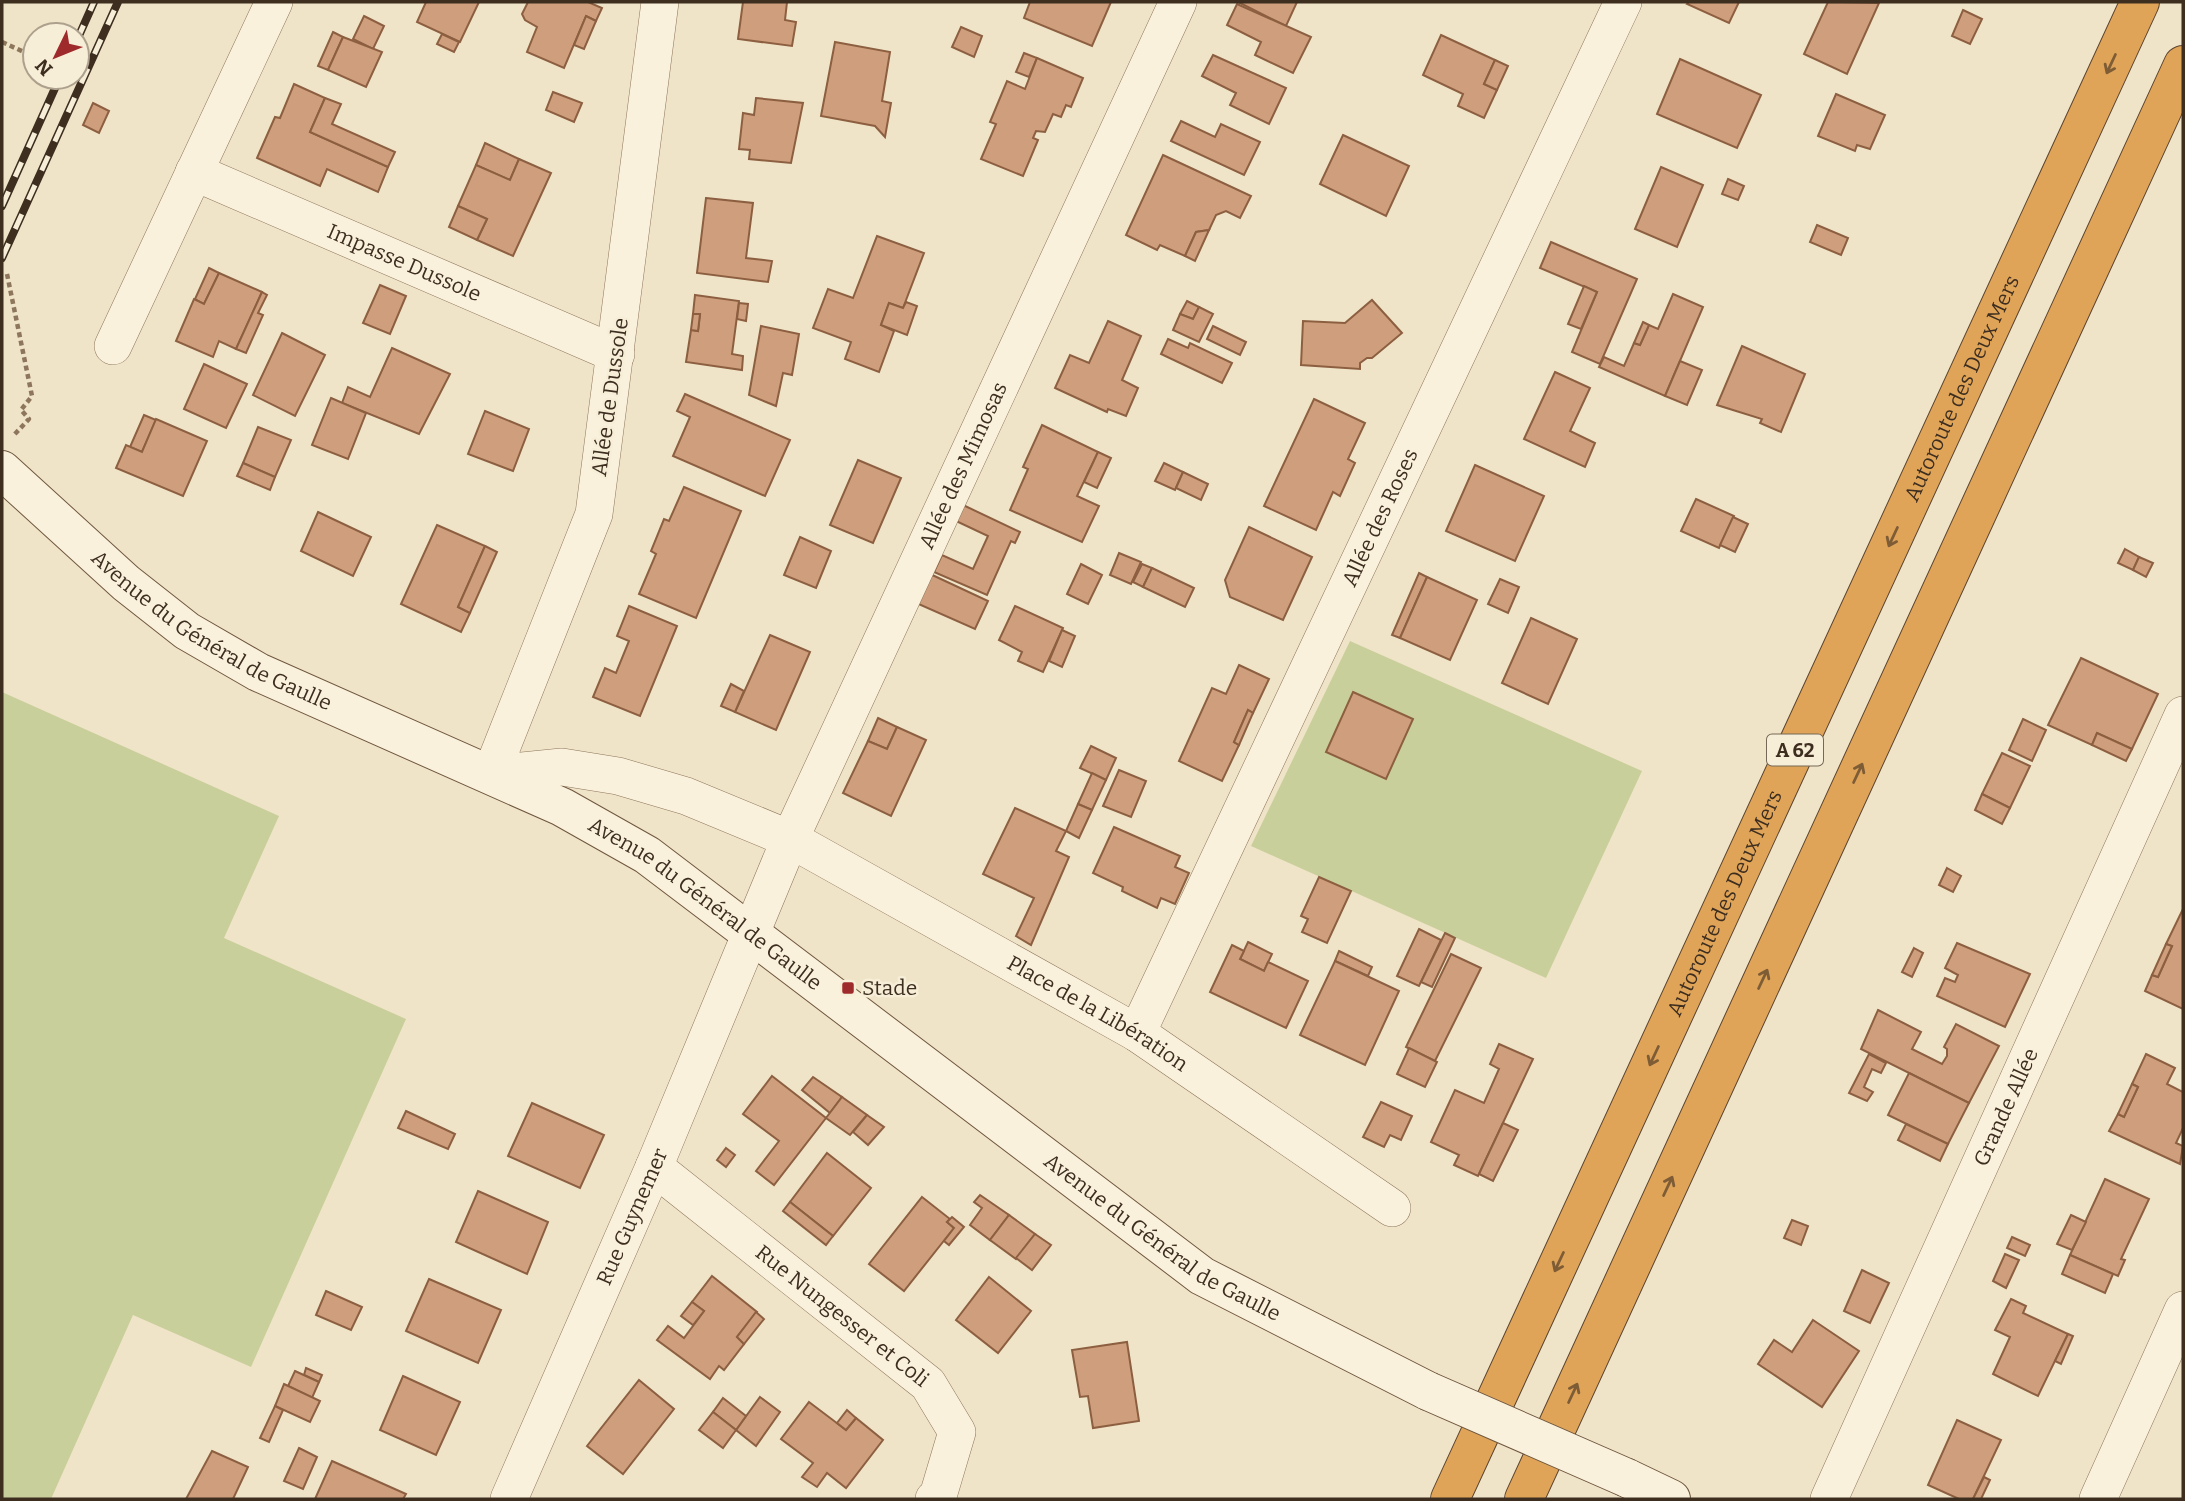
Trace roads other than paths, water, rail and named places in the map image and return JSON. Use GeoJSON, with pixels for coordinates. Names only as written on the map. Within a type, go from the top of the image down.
{"type":"FeatureCollection","features":[{"type":"Feature","properties":{"kind":"highway","name":"Autoroute des Deux Mers"},"geometry":{"type":"LineString","coordinates":[[1450,1499],[2140,2]]}},
{"type":"Feature","properties":{"kind":"highway"},"geometry":{"type":"LineString","coordinates":[[1524,1499],[2183,65]]}},
{"type":"Feature","properties":{"kind":"street"},"geometry":{"type":"LineString","coordinates":[[113,346],[274,2]]}},
{"type":"Feature","properties":{"kind":"street","name":"Allée de Dussole"},"geometry":{"type":"LineString","coordinates":[[491,774],[594,514],[660,2]]}},
{"type":"Feature","properties":{"kind":"street","name":"Allée des Mimosas"},"geometry":{"type":"LineString","coordinates":[[751,932],[790,839],[1178,2]]}},
{"type":"Feature","properties":{"kind":"street","name":"Allée des Roses"},"geometry":{"type":"LineString","coordinates":[[1137,1033],[1623,2]]}},
{"type":"Feature","properties":{"kind":"street","name":"Impasse Dussole"},"geometry":{"type":"LineString","coordinates":[[194,172],[616,354]]}},
{"type":"Feature","properties":{"kind":"street","name":"Avenue du Général de Gaulle"},"geometry":{"type":"LineString","coordinates":[[6,454],[126,583],[187,631],[258,671],[562,807],[647,855],[1202,1276],[1428,1391],[1671,1499]]}},
{"type":"Feature","properties":{"kind":"street","name":"Grande Allée"},"geometry":{"type":"LineString","coordinates":[[1829,1499],[2183,715]]}},
{"type":"Feature","properties":{"kind":"street","name":"Place de la Libération"},"geometry":{"type":"LineString","coordinates":[[491,774],[562,767],[618,776],[686,796],[790,839],[1137,1033],[1392,1208]]}},
{"type":"Feature","properties":{"kind":"street","name":"Rue Guynemer"},"geometry":{"type":"LineString","coordinates":[[509,1499],[654,1167],[751,932]]}},
{"type":"Feature","properties":{"kind":"street","name":"Rue Nungesser et Coli"},"geometry":{"type":"LineString","coordinates":[[654,1167],[928,1384],[957,1432],[938,1496],[934,1499]]}},
{"type":"Feature","properties":{"kind":"street"},"geometry":{"type":"LineString","coordinates":[[2098,1499],[2183,1310]]}},
{"type":"Feature","properties":{"kind":"railway"},"geometry":{"type":"LineString","coordinates":[[86,21],[94,2]]}},
{"type":"Feature","properties":{"kind":"railway"},"geometry":{"type":"LineString","coordinates":[[2,258],[118,2]]}},
{"type":"Feature","properties":{"kind":"railway"},"geometry":{"type":"LineString","coordinates":[[2,206],[54,91]]}},
{"type":"Feature","properties":{"kind":"place","name":"Stade"},"geometry":{"type":"Point","coordinates":[848,988]}}]}
